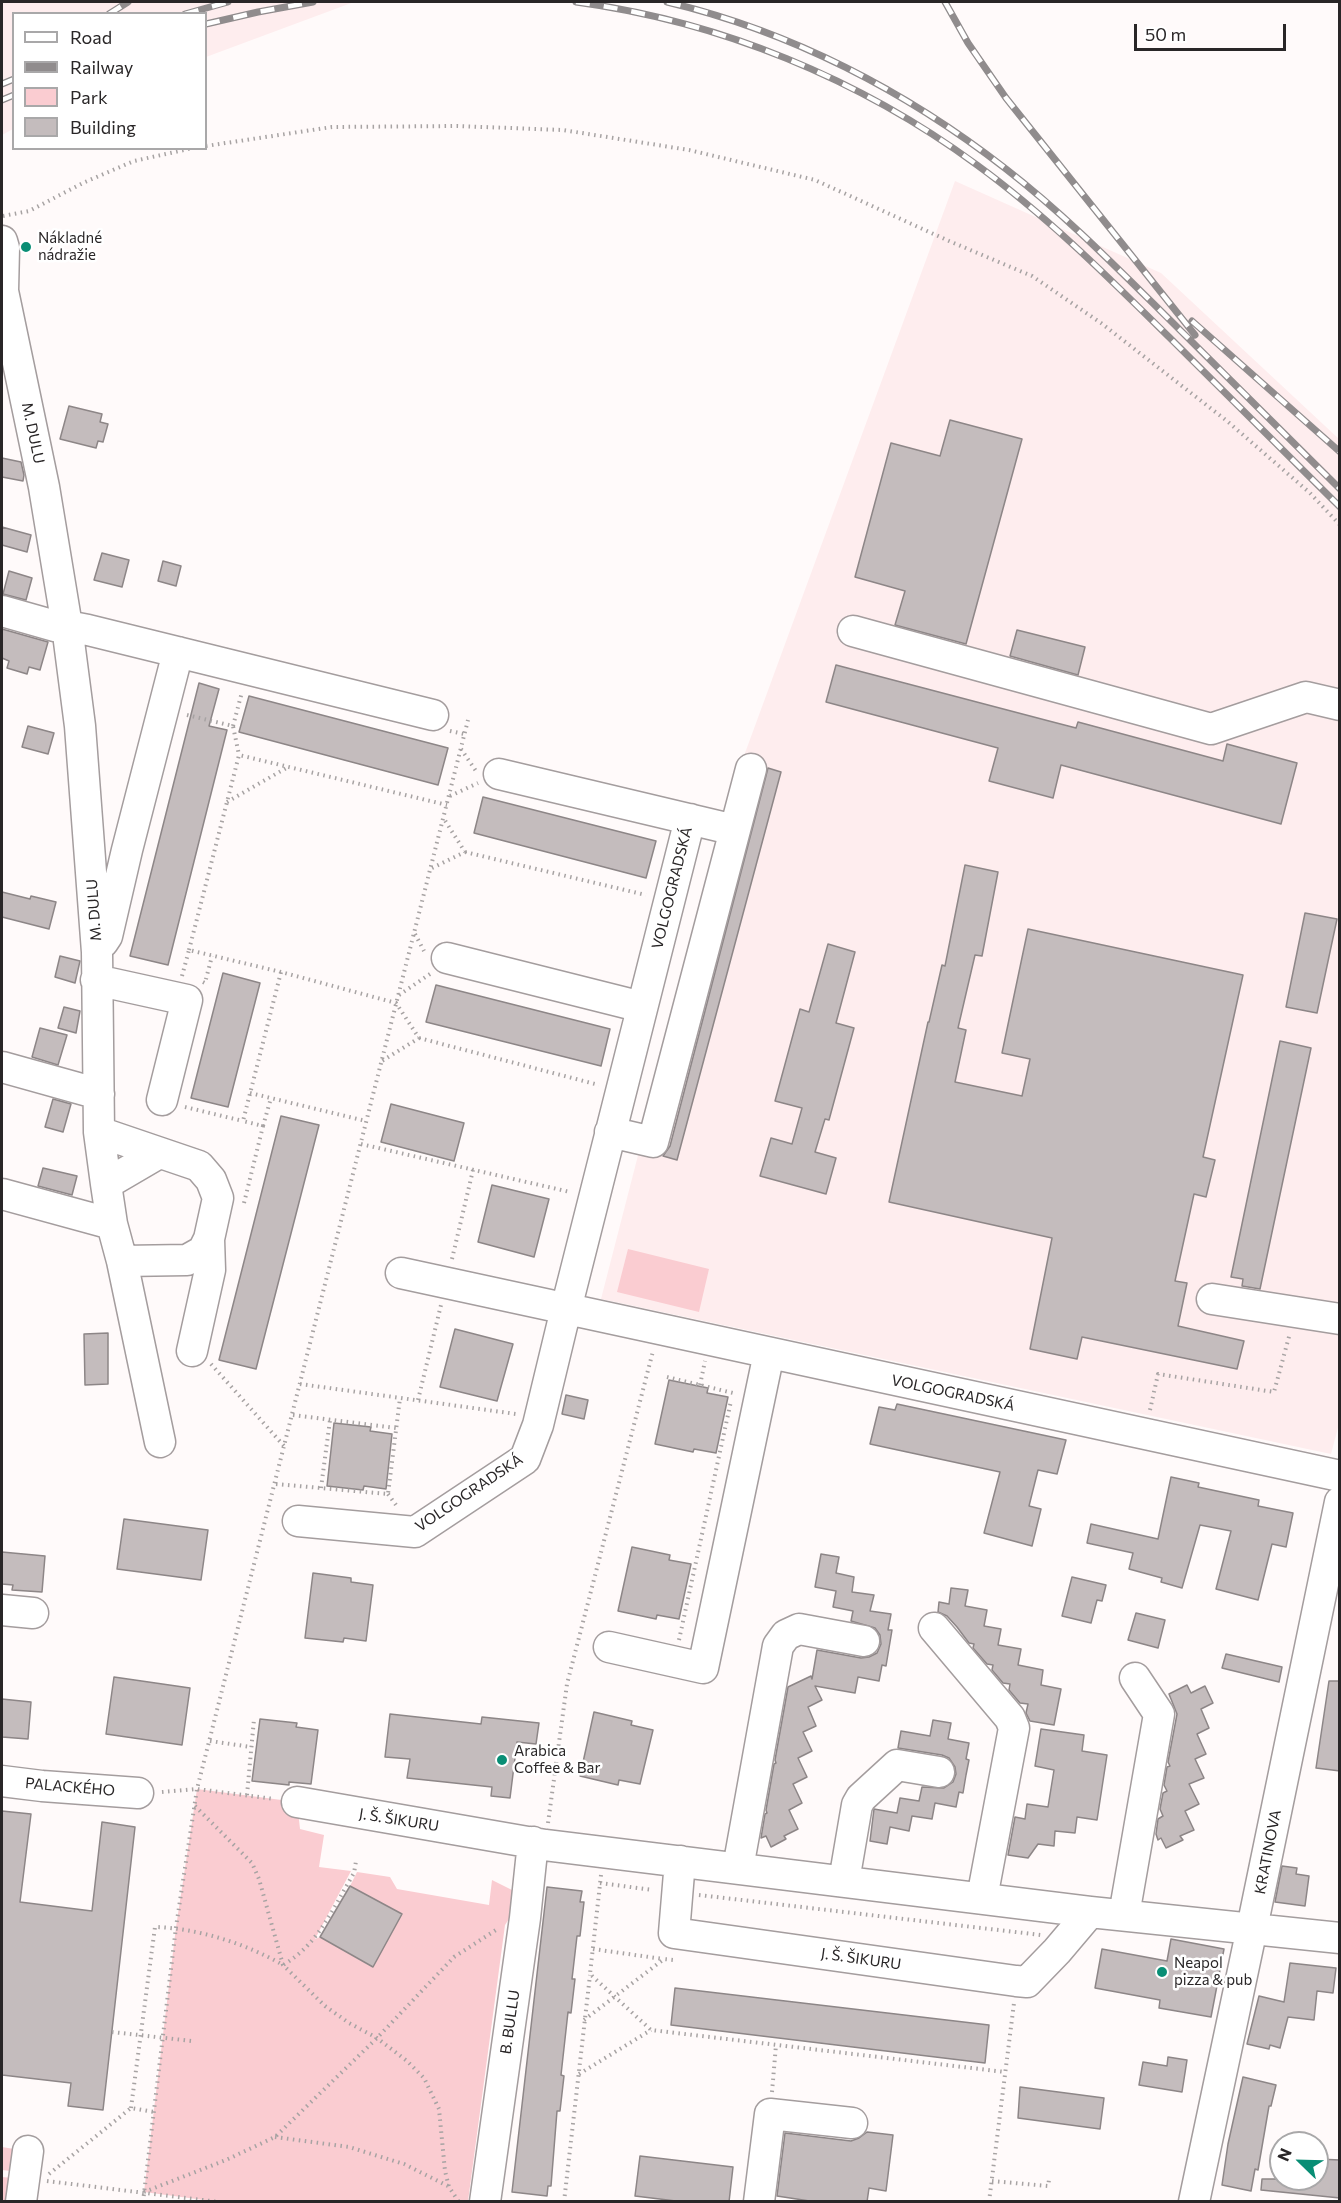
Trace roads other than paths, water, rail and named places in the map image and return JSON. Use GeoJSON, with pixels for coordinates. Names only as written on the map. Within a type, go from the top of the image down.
{"type":"FeatureCollection","features":[{"type":"Feature","properties":{"kind":"street","name":"M. DULU"},"geometry":{"type":"LineString","coordinates":[[2,241],[4,248],[2,291],[44,488],[67,626],[80,726],[97,966],[99,1132],[112,1224],[122,1261],[160,1442]]}},
{"type":"Feature","properties":{"kind":"street"},"geometry":{"type":"LineString","coordinates":[[2,611],[55,626],[67,626],[178,652],[433,715]]}},
{"type":"Feature","properties":{"kind":"street"},"geometry":{"type":"LineString","coordinates":[[854,631],[1211,729],[1306,697],[1340,705]]}},
{"type":"Feature","properties":{"kind":"street"},"geometry":{"type":"LineString","coordinates":[[162,1100],[187,1000],[97,966],[107,936],[178,652]]}},
{"type":"Feature","properties":{"kind":"street"},"geometry":{"type":"LineString","coordinates":[[610,1132],[652,1142],[752,769]]}},
{"type":"Feature","properties":{"kind":"street","name":"VOLGOGRADSKÁ"},"geometry":{"type":"LineString","coordinates":[[298,1521],[415,1532],[525,1459],[538,1425],[690,819],[486,776]]}},
{"type":"Feature","properties":{"kind":"street"},"geometry":{"type":"LineString","coordinates":[[690,819],[735,830]]}},
{"type":"Feature","properties":{"kind":"street"},"geometry":{"type":"LineString","coordinates":[[436,960],[642,1007]]}},
{"type":"Feature","properties":{"kind":"street"},"geometry":{"type":"LineString","coordinates":[[2,1067],[99,1094]]}},
{"type":"Feature","properties":{"kind":"street"},"geometry":{"type":"LineString","coordinates":[[99,1132],[199,1166],[211,1180],[218,1198],[209,1239],[203,1251],[187,1260],[122,1261]]}},
{"type":"Feature","properties":{"kind":"street"},"geometry":{"type":"LineString","coordinates":[[106,1184],[159,1153]]}},
{"type":"Feature","properties":{"kind":"street"},"geometry":{"type":"LineString","coordinates":[[2,1194],[112,1224]]}},
{"type":"Feature","properties":{"kind":"street"},"geometry":{"type":"LineString","coordinates":[[197,1356],[210,1270],[209,1239]]}},
{"type":"Feature","properties":{"kind":"street","name":"VOLGOGRADSKÁ"},"geometry":{"type":"LineString","coordinates":[[401,1273],[1340,1476]]}},
{"type":"Feature","properties":{"kind":"street"},"geometry":{"type":"LineString","coordinates":[[1212,1299],[1340,1319]]}},
{"type":"Feature","properties":{"kind":"street"},"geometry":{"type":"LineString","coordinates":[[609,1647],[703,1668],[756,1350]]}},
{"type":"Feature","properties":{"kind":"street","name":"KRATINOVA"},"geometry":{"type":"LineString","coordinates":[[1194,2202],[1252,1928],[1327,1626],[1340,1502]]}},
{"type":"Feature","properties":{"kind":"street"},"geometry":{"type":"LineString","coordinates":[[2,1610],[33,1613]]}},
{"type":"Feature","properties":{"kind":"street"},"geometry":{"type":"LineString","coordinates":[[934,1628],[1010,1718],[1014,1728],[982,1898]]}},
{"type":"Feature","properties":{"kind":"street"},"geometry":{"type":"LineString","coordinates":[[738,1868],[778,1646],[786,1635],[799,1629],[864,1641]]}},
{"type":"Feature","properties":{"kind":"street"},"geometry":{"type":"LineString","coordinates":[[1124,1916],[1159,1714],[1135,1677]]}},
{"type":"Feature","properties":{"kind":"street"},"geometry":{"type":"LineString","coordinates":[[844,1881],[857,1805],[861,1798],[897,1765],[939,1772]]}},
{"type":"Feature","properties":{"kind":"street","name":"PALACKÉHO"},"geometry":{"type":"LineString","coordinates":[[2,1780],[42,1786],[138,1793]]}},
{"type":"Feature","properties":{"kind":"street","name":"J. Š. ŠIKURU"},"geometry":{"type":"LineString","coordinates":[[297,1802],[604,1852],[1124,1916],[1340,1938]]}},
{"type":"Feature","properties":{"kind":"street","name":"B. BULLU"},"geometry":{"type":"LineString","coordinates":[[485,2202],[525,1918],[539,1843]]}},
{"type":"Feature","properties":{"kind":"street","name":"J. Š. ŠIKURU"},"geometry":{"type":"LineString","coordinates":[[680,1861],[674,1933],[1016,1981],[1026,1982],[1090,1912]]}},
{"type":"Feature","properties":{"kind":"street"},"geometry":{"type":"LineString","coordinates":[[759,2202],[770,2114],[852,2122]]}},
{"type":"Feature","properties":{"kind":"street"},"geometry":{"type":"LineString","coordinates":[[21,2202],[28,2151]]}},
{"type":"Feature","properties":{"kind":"railway"},"geometry":{"type":"LineString","coordinates":[[112,12],[128,2]]}},
{"type":"Feature","properties":{"kind":"railway"},"geometry":{"type":"LineString","coordinates":[[192,12],[228,2]]}},
{"type":"Feature","properties":{"kind":"railway"},"geometry":{"type":"LineString","coordinates":[[207,24],[313,2]]}},
{"type":"Feature","properties":{"kind":"railway"},"geometry":{"type":"LineString","coordinates":[[576,2],[683,23],[735,39],[786,58],[836,81],[932,134],[1003,185],[1076,248],[1146,314],[1340,507]]}},
{"type":"Feature","properties":{"kind":"railway"},"geometry":{"type":"LineString","coordinates":[[667,2],[713,14],[802,47],[887,90],[968,141],[1029,187],[1073,226],[1340,489]]}},
{"type":"Feature","properties":{"kind":"railway"},"geometry":{"type":"LineString","coordinates":[[945,2],[968,43],[1006,98],[1195,335]]}},
{"type":"Feature","properties":{"kind":"railway"},"geometry":{"type":"LineString","coordinates":[[2,84],[12,80]]}},
{"type":"Feature","properties":{"kind":"railway"},"geometry":{"type":"LineString","coordinates":[[2,100],[12,96]]}},
{"type":"Feature","properties":{"kind":"railway"},"geometry":{"type":"LineString","coordinates":[[1192,321],[1340,452]]}},
{"type":"Feature","properties":{"kind":"place","name":"Nákladné nádražie"},"geometry":{"type":"Point","coordinates":[26,247]}},
{"type":"Feature","properties":{"kind":"place","name":"Arabica Coffee & Bar"},"geometry":{"type":"Point","coordinates":[502,1760]}},
{"type":"Feature","properties":{"kind":"place","name":"Neapol pizza & pub"},"geometry":{"type":"Point","coordinates":[1162,1972]}}]}
